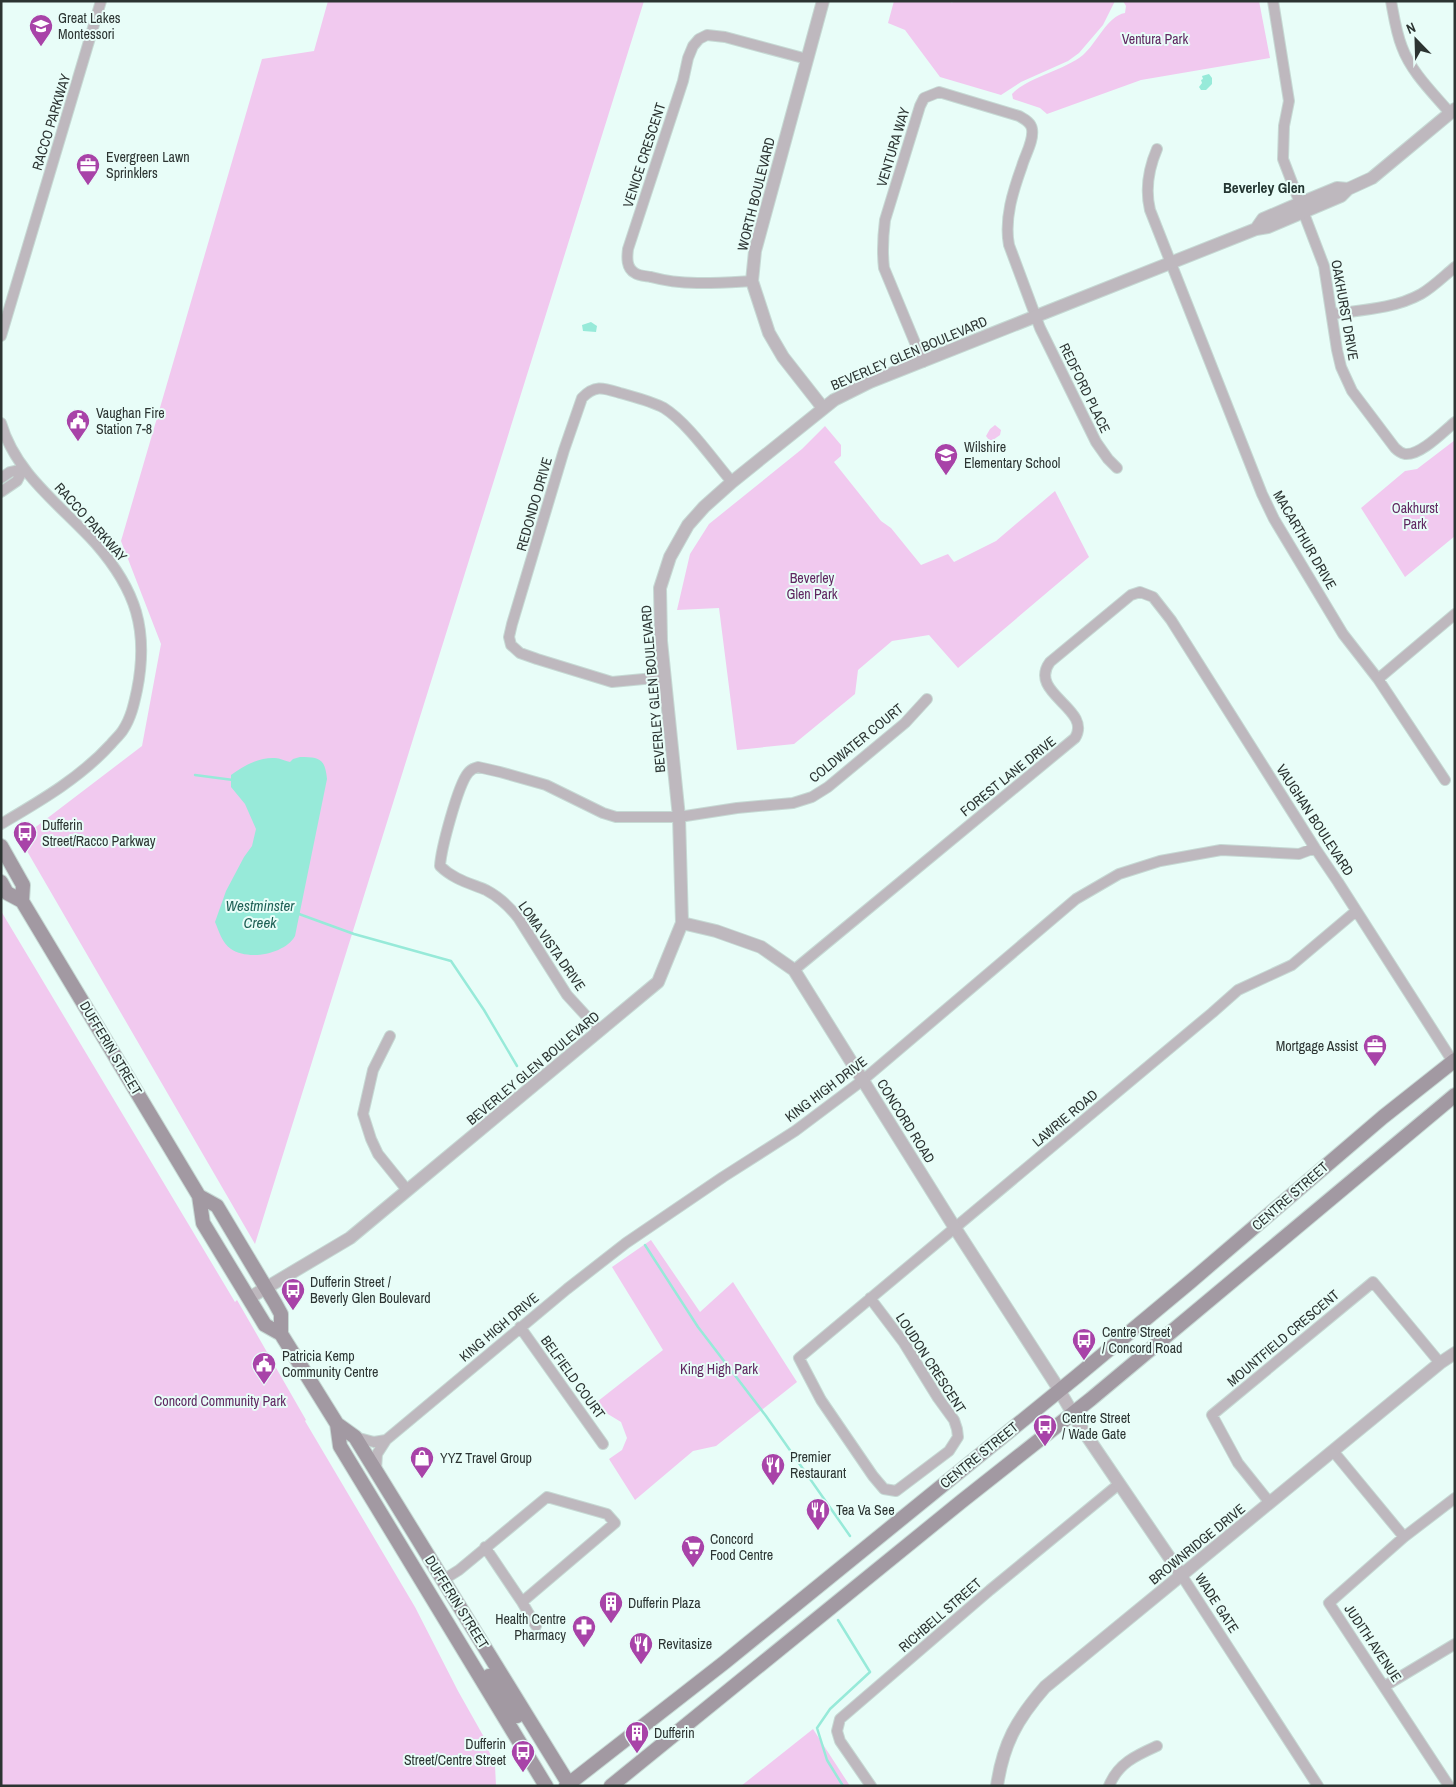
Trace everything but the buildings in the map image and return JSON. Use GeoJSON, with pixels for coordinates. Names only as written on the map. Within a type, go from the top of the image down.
{"type":"FeatureCollection","features":[{"type":"Feature","properties":{"kind":"main road","name":"DUFFERIN STREET"},"geometry":{"type":"LineString","coordinates":[[1,846],[23,885],[22,901]]}},
{"type":"Feature","properties":{"kind":"main road","name":"DUFFERIN STREET"},"geometry":{"type":"LineString","coordinates":[[1,882],[7,893],[22,901],[199,1196],[203,1223],[265,1325],[282,1334]]}},
{"type":"Feature","properties":{"kind":"main road","name":"CENTRE STREET"},"geometry":{"type":"LineString","coordinates":[[567,1785],[725,1662],[1059,1390],[1190,1282],[1383,1116],[1454,1062]]}},
{"type":"Feature","properties":{"kind":"main road","name":"CENTRE STREET"},"geometry":{"type":"LineString","coordinates":[[611,1786],[954,1507],[1073,1413],[1455,1095]]}},
{"type":"Feature","properties":{"kind":"main road","name":"DUFFERIN STREET"},"geometry":{"type":"LineString","coordinates":[[199,1196],[217,1206],[281,1314],[282,1334],[337,1424],[355,1437],[376,1470],[567,1785]]}},
{"type":"Feature","properties":{"kind":"main road","name":"DUFFERIN STREET"},"geometry":{"type":"LineString","coordinates":[[337,1424],[340,1446],[546,1786]]}},
{"type":"Feature","properties":{"kind":"main road"},"geometry":{"type":"LineString","coordinates":[[435,1603],[467,1642],[567,1785]]}},
{"type":"Feature","properties":{"kind":"street","name":"RACCO PARKWAY"},"geometry":{"type":"LineString","coordinates":[[1,336],[101,1]]}},
{"type":"Feature","properties":{"kind":"street","name":"WORTH BOULEVARD"},"geometry":{"type":"LineString","coordinates":[[823,1],[755,251],[752,281],[769,333],[783,357],[823,408]]}},
{"type":"Feature","properties":{"kind":"street","name":"OAKHURST DRIVE"},"geometry":{"type":"LineString","coordinates":[[1273,1],[1289,101],[1284,126],[1283,159],[1324,266],[1341,367],[1352,391],[1395,448],[1403,454],[1421,449],[1455,422]]}},
{"type":"Feature","properties":{"kind":"street"},"geometry":{"type":"LineString","coordinates":[[1391,1],[1396,29],[1408,61],[1452,111]]}},
{"type":"Feature","properties":{"kind":"street","name":"VENICE CRESCENT"},"geometry":{"type":"LineString","coordinates":[[752,281],[684,284],[661,280],[635,273],[630,268],[627,260],[628,249],[693,46],[707,35],[726,37],[807,59]]}},
{"type":"Feature","properties":{"kind":"street","name":"VENTURA WAY"},"geometry":{"type":"LineString","coordinates":[[923,362],[884,268],[882,238],[885,220],[920,106],[924,98],[932,94],[938,92],[1018,116],[1028,121],[1032,128],[1032,138],[1021,168],[1006,232],[1035,316]]}},
{"type":"Feature","properties":{"kind":"street","name":"BEVERLEY GLEN BOULEVARD"},"geometry":{"type":"LineString","coordinates":[[249,1298],[350,1238],[658,982],[682,923],[679,817],[661,641],[660,588],[670,558],[688,525],[704,507],[823,408],[848,392],[1171,262],[1256,229],[1268,227],[1302,208],[1341,196],[1348,189],[1372,178],[1452,111]]}},
{"type":"Feature","properties":{"kind":"street","name":"MACARTHUR DRIVE"},"geometry":{"type":"LineString","coordinates":[[1157,149],[1148,176],[1147,198],[1153,219],[1262,494],[1274,520],[1344,634],[1378,679],[1445,780]]}},
{"type":"Feature","properties":{"kind":"street"},"geometry":{"type":"LineString","coordinates":[[1332,314],[1390,305],[1407,300],[1426,291],[1455,267]]}},
{"type":"Feature","properties":{"kind":"street","name":"REDFORD PLACE"},"geometry":{"type":"LineString","coordinates":[[1035,316],[1096,442],[1117,468]]}},
{"type":"Feature","properties":{"kind":"street","name":"REDONDO DRIVE"},"geometry":{"type":"LineString","coordinates":[[665,677],[612,682],[536,659],[520,653],[511,645],[509,637],[512,624],[564,450],[582,398],[588,392],[602,387],[664,408],[691,433],[732,482]]}},
{"type":"Feature","properties":{"kind":"street","name":"RACCO PARKWAY"},"geometry":{"type":"LineString","coordinates":[[1,423],[8,443],[23,469],[96,544],[116,568],[132,597],[141,632],[142,666],[132,709],[123,730],[101,755],[56,791],[1,824]]}},
{"type":"Feature","properties":{"kind":"street"},"geometry":{"type":"LineString","coordinates":[[1,478],[10,472],[23,469]]}},
{"type":"Feature","properties":{"kind":"street"},"geometry":{"type":"LineString","coordinates":[[1,492],[17,481],[23,469]]}},
{"type":"Feature","properties":{"kind":"street","name":"FOREST LANE DRIVE"},"geometry":{"type":"LineString","coordinates":[[794,970],[1075,738],[1079,730],[1077,721],[1062,700],[1050,689],[1044,676],[1046,668],[1050,662],[1131,595],[1140,592],[1148,594]]}},
{"type":"Feature","properties":{"kind":"street","name":"VAUGHAN BOULEVARD"},"geometry":{"type":"LineString","coordinates":[[1148,594],[1154,597],[1171,620],[1315,848],[1454,1062]]}},
{"type":"Feature","properties":{"kind":"street"},"geometry":{"type":"LineString","coordinates":[[1378,679],[1455,614]]}},
{"type":"Feature","properties":{"kind":"street","name":"COLDWATER COURT"},"geometry":{"type":"LineString","coordinates":[[679,817],[737,808],[793,803],[812,797],[828,787],[906,723],[927,699]]}},
{"type":"Feature","properties":{"kind":"street","name":"LOMA VISTA DRIVE"},"geometry":{"type":"LineString","coordinates":[[600,1032],[567,995],[510,908],[488,891],[454,878],[440,866],[440,856],[461,786],[468,773],[473,768],[478,768],[546,785],[603,813],[616,817],[679,817]]}},
{"type":"Feature","properties":{"kind":"street","name":"KING HIGH DRIVE"},"geometry":{"type":"LineString","coordinates":[[376,1470],[377,1454],[386,1440],[520,1327],[626,1243],[795,1131],[863,1080],[1076,899],[1119,874],[1160,861],[1221,850],[1299,854],[1315,848]]}},
{"type":"Feature","properties":{"kind":"street","name":"LAWRIE ROAD"},"geometry":{"type":"LineString","coordinates":[[799,1358],[1233,994],[1258,980],[1292,965],[1356,911]]}},
{"type":"Feature","properties":{"kind":"street","name":"CONCORD ROAD"},"geometry":{"type":"LineString","coordinates":[[682,923],[716,931],[761,947],[794,970],[1073,1413]]}},
{"type":"Feature","properties":{"kind":"street"},"geometry":{"type":"LineString","coordinates":[[390,1036],[373,1070],[364,1114],[371,1139],[378,1154],[407,1190]]}},
{"type":"Feature","properties":{"kind":"street","name":"MOUNTFIELD CRESCENT"},"geometry":{"type":"LineString","coordinates":[[1270,1503],[1238,1462],[1212,1415],[1373,1282],[1440,1363]]}},
{"type":"Feature","properties":{"kind":"street","name":"LOUDON CRESCENT"},"geometry":{"type":"LineString","coordinates":[[799,1358],[821,1400],[884,1489],[896,1491],[900,1489],[949,1451],[958,1437],[954,1420],[904,1343],[870,1298]]}},
{"type":"Feature","properties":{"kind":"street","name":"BELFIELD COURT"},"geometry":{"type":"LineString","coordinates":[[520,1327],[603,1444]]}},
{"type":"Feature","properties":{"kind":"street","name":"BROWNRIDGE DRIVE"},"geometry":{"type":"LineString","coordinates":[[997,1786],[1004,1753],[1014,1727],[1027,1708],[1052,1681],[1440,1363],[1455,1353]]}},
{"type":"Feature","properties":{"kind":"street","name":"WADE GATE"},"geometry":{"type":"LineString","coordinates":[[1073,1413],[1182,1576],[1316,1785]]}},
{"type":"Feature","properties":{"kind":"street"},"geometry":{"type":"LineString","coordinates":[[355,1437],[374,1442],[386,1440]]}},
{"type":"Feature","properties":{"kind":"street"},"geometry":{"type":"LineString","coordinates":[[1334,1451],[1404,1537]]}},
{"type":"Feature","properties":{"kind":"street","name":"RICHBELL STREET"},"geometry":{"type":"LineString","coordinates":[[871,1786],[840,1741],[837,1731],[840,1719],[990,1590],[1119,1484]]}},
{"type":"Feature","properties":{"kind":"street"},"geometry":{"type":"LineString","coordinates":[[443,1580],[547,1497],[607,1514],[615,1523],[522,1602]]}},
{"type":"Feature","properties":{"kind":"street","name":"JUDITH AVENUE"},"geometry":{"type":"LineString","coordinates":[[1449,1786],[1330,1603],[1404,1537],[1455,1498]]}},
{"type":"Feature","properties":{"kind":"street"},"geometry":{"type":"LineString","coordinates":[[485,1547],[536,1626]]}},
{"type":"Feature","properties":{"kind":"street"},"geometry":{"type":"LineString","coordinates":[[1385,1686],[1455,1644]]}},
{"type":"Feature","properties":{"kind":"street"},"geometry":{"type":"LineString","coordinates":[[1110,1786],[1113,1775],[1125,1762],[1142,1752],[1158,1746]]}},
{"type":"Feature","properties":{"kind":"green space"},"geometry":{"type":"Polygon","coordinates":[[[328,1],[644,1],[255,1244],[20,839],[142,746],[161,644],[121,541],[262,59],[314,51],[328,1]]]}},
{"type":"Feature","properties":{"kind":"green space"},"geometry":{"type":"Polygon","coordinates":[[[894,1],[950,1],[952,3],[953,1],[1115,1],[1103,25],[1079,53],[1068,61],[1021,82],[1001,95],[940,77],[905,30],[888,23],[894,1]]]}},
{"type":"Feature","properties":{"kind":"green space","name":"Ventura Park"},"geometry":{"type":"Polygon","coordinates":[[[1123,1],[1259,1],[1270,58],[1141,80],[1047,114],[1040,108],[1013,99],[1012,94],[1018,88],[1075,61],[1083,55],[1107,24],[1125,13],[1126,6],[1123,1]]]}},
{"type":"Feature","properties":{"kind":"green space"},"geometry":{"type":"Polygon","coordinates":[[[995,425],[1001,430],[1000,435],[993,440],[989,440],[986,436],[995,425]]]}},
{"type":"Feature","properties":{"kind":"green space","name":"Beverley Glen Park"},"geometry":{"type":"Polygon","coordinates":[[[825,426],[841,445],[841,456],[834,462],[881,521],[891,528],[921,565],[948,554],[954,562],[996,541],[1055,491],[1089,557],[958,668],[929,635],[892,641],[858,670],[855,694],[794,744],[737,750],[719,608],[677,610],[690,554],[709,524],[802,449],[825,426]]]}},
{"type":"Feature","properties":{"kind":"green space","name":"Oakhurst Park"},"geometry":{"type":"Polygon","coordinates":[[[1455,440],[1455,536],[1405,577],[1361,508],[1405,471],[1417,469],[1455,440]]]}},
{"type":"Feature","properties":{"kind":"green space","name":"Concord Community Park"},"geometry":{"type":"Polygon","coordinates":[[[1,911],[235,1302],[237,1300],[305,1421],[415,1607],[458,1691],[489,1746],[487,1747],[495,1765],[496,1786],[1,1786],[1,911]]]}},
{"type":"Feature","properties":{"kind":"green space","name":"King High Park"},"geometry":{"type":"Polygon","coordinates":[[[651,1240],[700,1312],[733,1282],[797,1382],[716,1446],[693,1451],[635,1500],[609,1459],[622,1450],[627,1438],[621,1422],[593,1405],[663,1350],[612,1267],[651,1240]]]}},
{"type":"Feature","properties":{"kind":"green space"},"geometry":{"type":"Polygon","coordinates":[[[813,1729],[850,1786],[741,1786],[813,1729]]]}},
{"type":"Feature","properties":{"kind":"water"},"geometry":{"type":"Polygon","coordinates":[[[1209,74],[1212,78],[1212,84],[1206,90],[1201,90],[1199,87],[1202,83],[1202,76],[1209,74]]]}},
{"type":"Feature","properties":{"kind":"water"},"geometry":{"type":"Polygon","coordinates":[[[591,322],[597,326],[596,332],[583,331],[582,325],[591,322]]]}},
{"type":"Feature","properties":{"kind":"water","name":"Westminster Creek"},"geometry":{"type":"Polygon","coordinates":[[[300,757],[312,757],[320,760],[325,767],[327,779],[295,936],[283,947],[266,954],[247,955],[239,953],[225,944],[215,922],[226,891],[252,846],[256,829],[245,804],[231,787],[231,775],[246,765],[263,759],[277,758],[290,762],[300,757]]]}},
{"type":"Feature","properties":{"kind":"waterway","name":"Westminster Creek"},"geometry":{"type":"LineString","coordinates":[[195,775],[233,780]]}},
{"type":"Feature","properties":{"kind":"waterway","name":"Westminster Creek"},"geometry":{"type":"LineString","coordinates":[[299,914],[354,934],[451,961],[484,1010],[517,1066]]}},
{"type":"Feature","properties":{"kind":"waterway","name":"Westminster Creek"},"geometry":{"type":"LineString","coordinates":[[645,1245],[698,1327],[766,1416],[850,1536]]}},
{"type":"Feature","properties":{"kind":"waterway","name":"Westminster Creek"},"geometry":{"type":"LineString","coordinates":[[838,1620],[870,1672],[830,1709],[817,1728],[827,1760],[843,1786]]}},
{"type":"Feature","properties":{"kind":"place","name":"Great Lakes Montessori"},"geometry":{"type":"Point","coordinates":[41,47]}},
{"type":"Feature","properties":{"kind":"place","name":"Evergreen Lawn Sprinklers"},"geometry":{"type":"Point","coordinates":[88,186]}},
{"type":"Feature","properties":{"kind":"place","name":"Vaughan Fire Station 7-8"},"geometry":{"type":"Point","coordinates":[78,442]}},
{"type":"Feature","properties":{"kind":"place","name":"Wilshire Elementary School"},"geometry":{"type":"Point","coordinates":[946,476]}},
{"type":"Feature","properties":{"kind":"place","name":"Dufferin Street/Racco Parkway"},"geometry":{"type":"Point","coordinates":[25,854]}},
{"type":"Feature","properties":{"kind":"place","name":"Mortgage Assist"},"geometry":{"type":"Point","coordinates":[1375,1067]}},
{"type":"Feature","properties":{"kind":"place","name":"Dufferin Street / Beverly Glen Boulevard"},"geometry":{"type":"Point","coordinates":[293,1311]}},
{"type":"Feature","properties":{"kind":"place","name":"Centre Street / Concord Road"},"geometry":{"type":"Point","coordinates":[1084,1361]}},
{"type":"Feature","properties":{"kind":"place","name":"Patricia Kemp Community Centre"},"geometry":{"type":"Point","coordinates":[264,1385]}},
{"type":"Feature","properties":{"kind":"place","name":"Centre Street / Wade Gate"},"geometry":{"type":"Point","coordinates":[1045,1447]}},
{"type":"Feature","properties":{"kind":"place","name":"YYZ Travel Group"},"geometry":{"type":"Point","coordinates":[422,1479]}},
{"type":"Feature","properties":{"kind":"place","name":"Premier Restaurant"},"geometry":{"type":"Point","coordinates":[773,1486]}},
{"type":"Feature","properties":{"kind":"place","name":"Tea Va See"},"geometry":{"type":"Point","coordinates":[818,1531]}},
{"type":"Feature","properties":{"kind":"place","name":"Concord Food Centre"},"geometry":{"type":"Point","coordinates":[693,1568]}},
{"type":"Feature","properties":{"kind":"place","name":"Dufferin Plaza"},"geometry":{"type":"Point","coordinates":[611,1624]}},
{"type":"Feature","properties":{"kind":"place","name":"Health Centre Pharmacy"},"geometry":{"type":"Point","coordinates":[584,1648]}},
{"type":"Feature","properties":{"kind":"place","name":"Revitasize"},"geometry":{"type":"Point","coordinates":[641,1665]}},
{"type":"Feature","properties":{"kind":"place","name":"Dufferin"},"geometry":{"type":"Point","coordinates":[637,1754]}},
{"type":"Feature","properties":{"kind":"place","name":"Dufferin Street/Centre Street"},"geometry":{"type":"Point","coordinates":[523,1773]}},
{"type":"Feature","properties":{"kind":"district","name":"Beverley Glen"},"geometry":{"type":"Point","coordinates":[1264,187]}}]}
